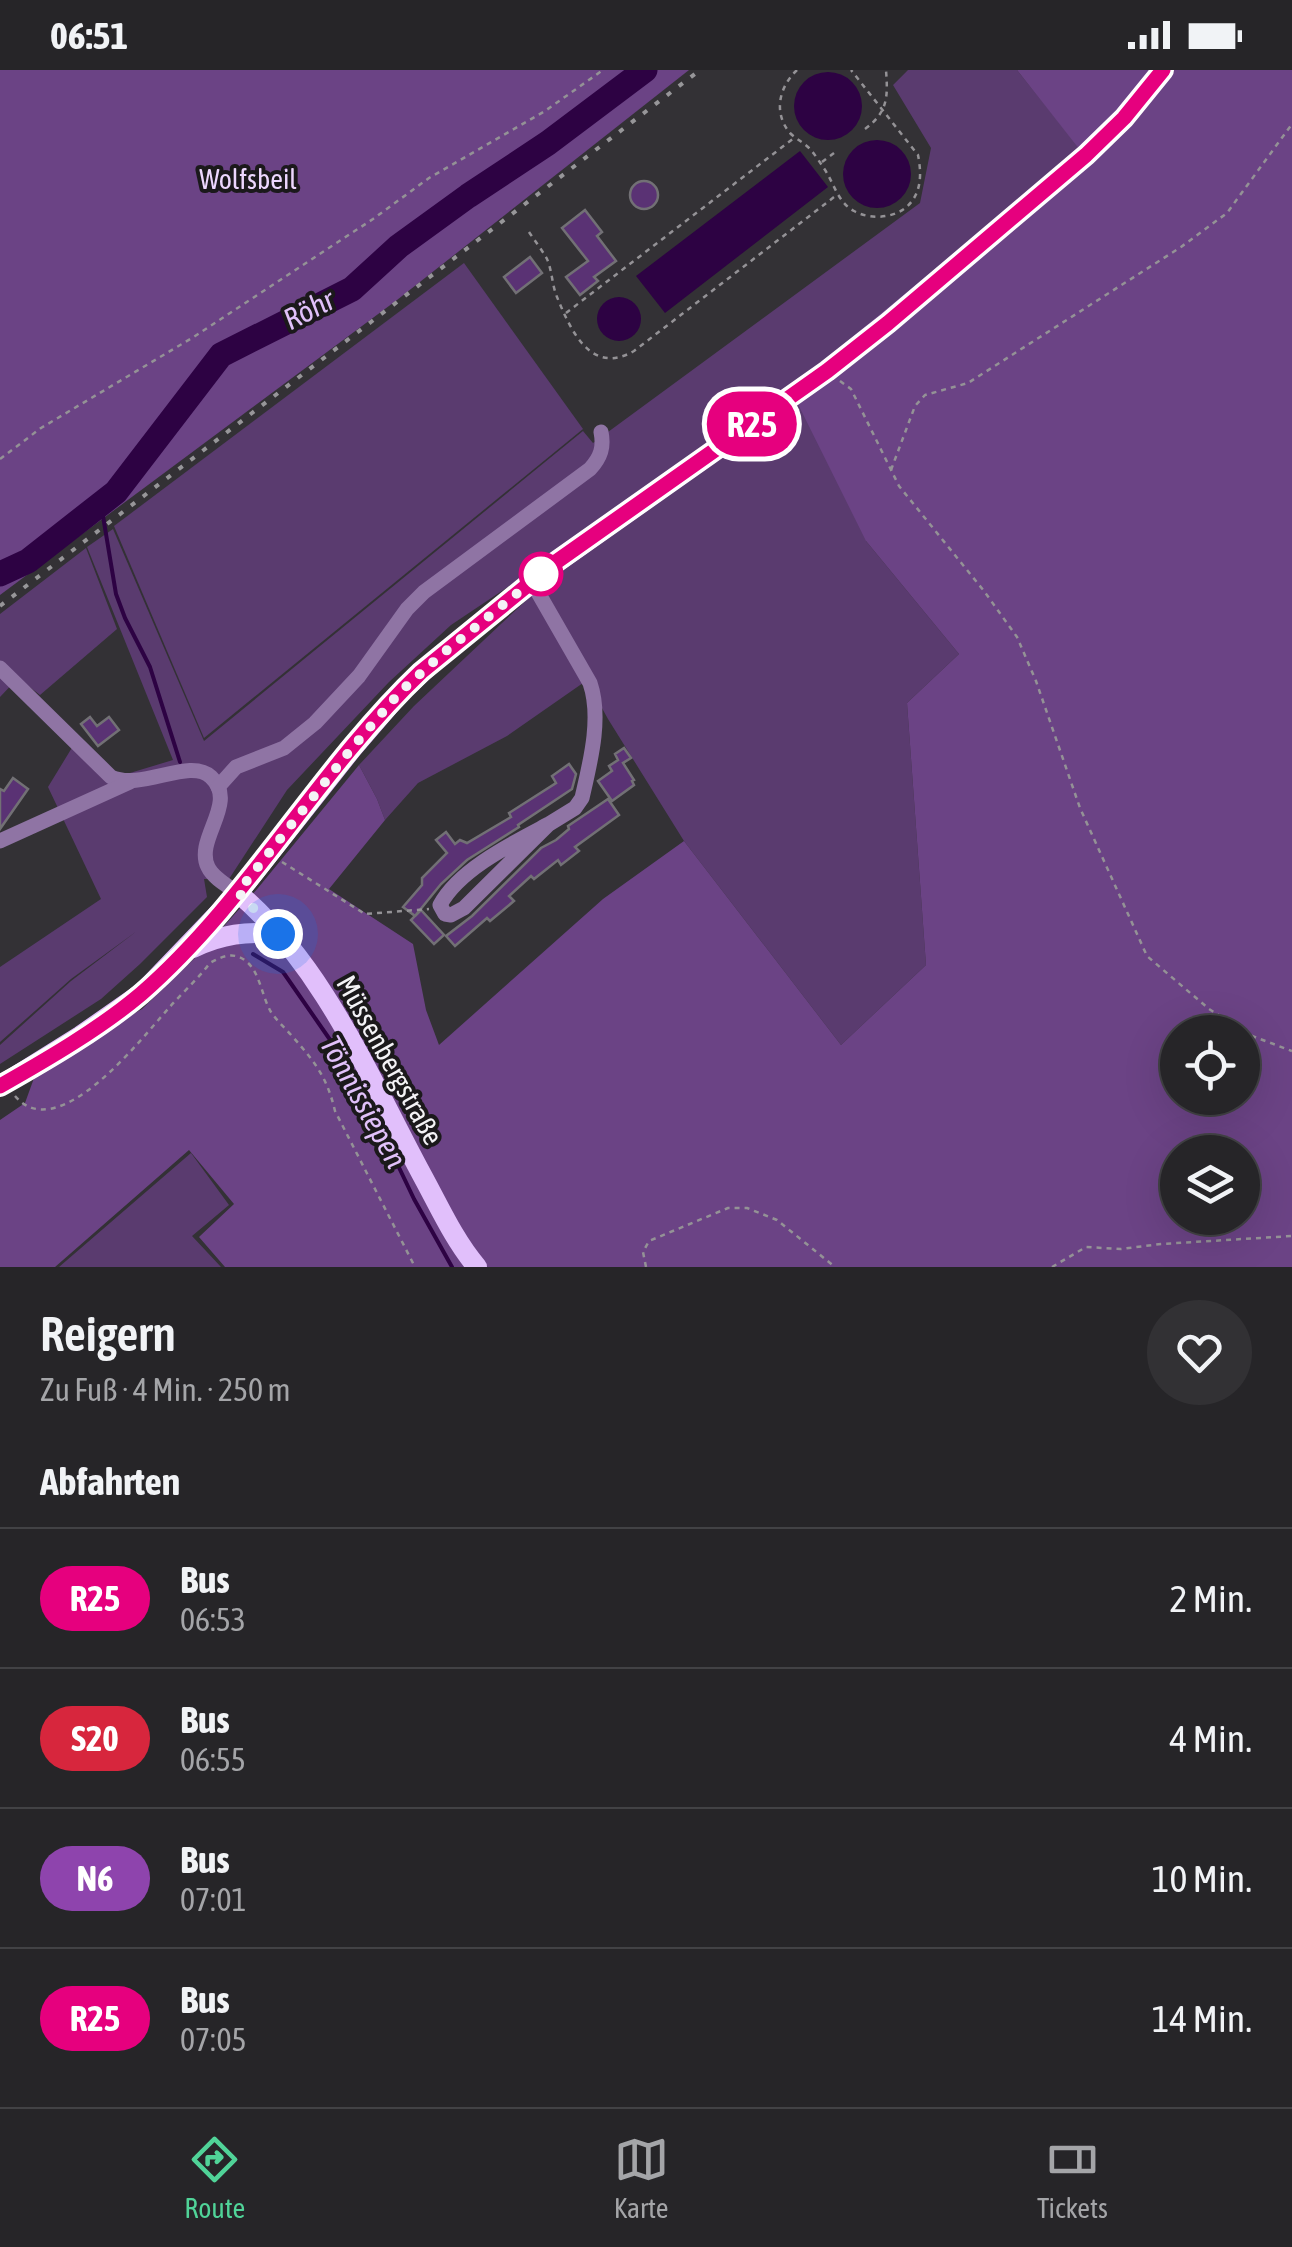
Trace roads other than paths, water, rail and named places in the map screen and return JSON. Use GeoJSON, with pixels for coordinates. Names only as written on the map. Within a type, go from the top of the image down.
{"type":"FeatureCollection","features":[{"type":"Feature","properties":{"kind":"main road"},"geometry":{"type":"LineString","coordinates":[[3,1084],[122,1008],[182,954],[238,892],[400,692],[441,655],[614,519],[827,371],[888,323],[1086,155],[1124,118],[1162,70]]}},
{"type":"Feature","properties":{"kind":"main road","name":"Müssenbergstraße"},"geometry":{"type":"LineString","coordinates":[[238,892],[310,973],[450,1227],[477,1267]]}},
{"type":"Feature","properties":{"kind":"main road"},"geometry":{"type":"LineString","coordinates":[[182,954],[212,939],[242,932],[278,934]]}},
{"type":"Feature","properties":{"kind":"street"},"geometry":{"type":"LineString","coordinates":[[218,787],[236,767],[284,748],[307,730],[359,676],[398,620],[424,592],[590,469],[601,454],[601,432]]}},
{"type":"Feature","properties":{"kind":"street"},"geometry":{"type":"LineString","coordinates":[[440,908],[449,891],[488,858],[569,813],[582,798],[595,704],[590,684],[532,582]]}},
{"type":"Feature","properties":{"kind":"street"},"geometry":{"type":"LineString","coordinates":[[0,668],[108,774],[130,782]]}},
{"type":"Feature","properties":{"kind":"street"},"geometry":{"type":"LineString","coordinates":[[0,841],[130,782],[196,771],[212,778],[218,787],[220,807],[206,847],[206,863],[210,871],[238,892]]}},
{"type":"Feature","properties":{"kind":"waterway","name":"Röhr"},"geometry":{"type":"LineString","coordinates":[[0,574],[28,561],[116,492],[221,355],[352,289],[399,246],[645,70]]}},
{"type":"Feature","properties":{"kind":"waterway","name":"Tönnissiepen"},"geometry":{"type":"LineString","coordinates":[[101,504],[116,594],[150,667],[180,762]]}},
{"type":"Feature","properties":{"kind":"waterway","name":"Tönnissiepen"},"geometry":{"type":"LineString","coordinates":[[253,954],[283,972],[333,1044],[364,1094],[414,1199],[452,1267]]}},
{"type":"Feature","properties":{"kind":"railway"},"geometry":{"type":"LineString","coordinates":[[0,606],[700,70]]}},
{"type":"Feature","properties":{"kind":"park label","name":"Wolfsbeil"},"geometry":{"type":"Point","coordinates":[248,179]}}]}
